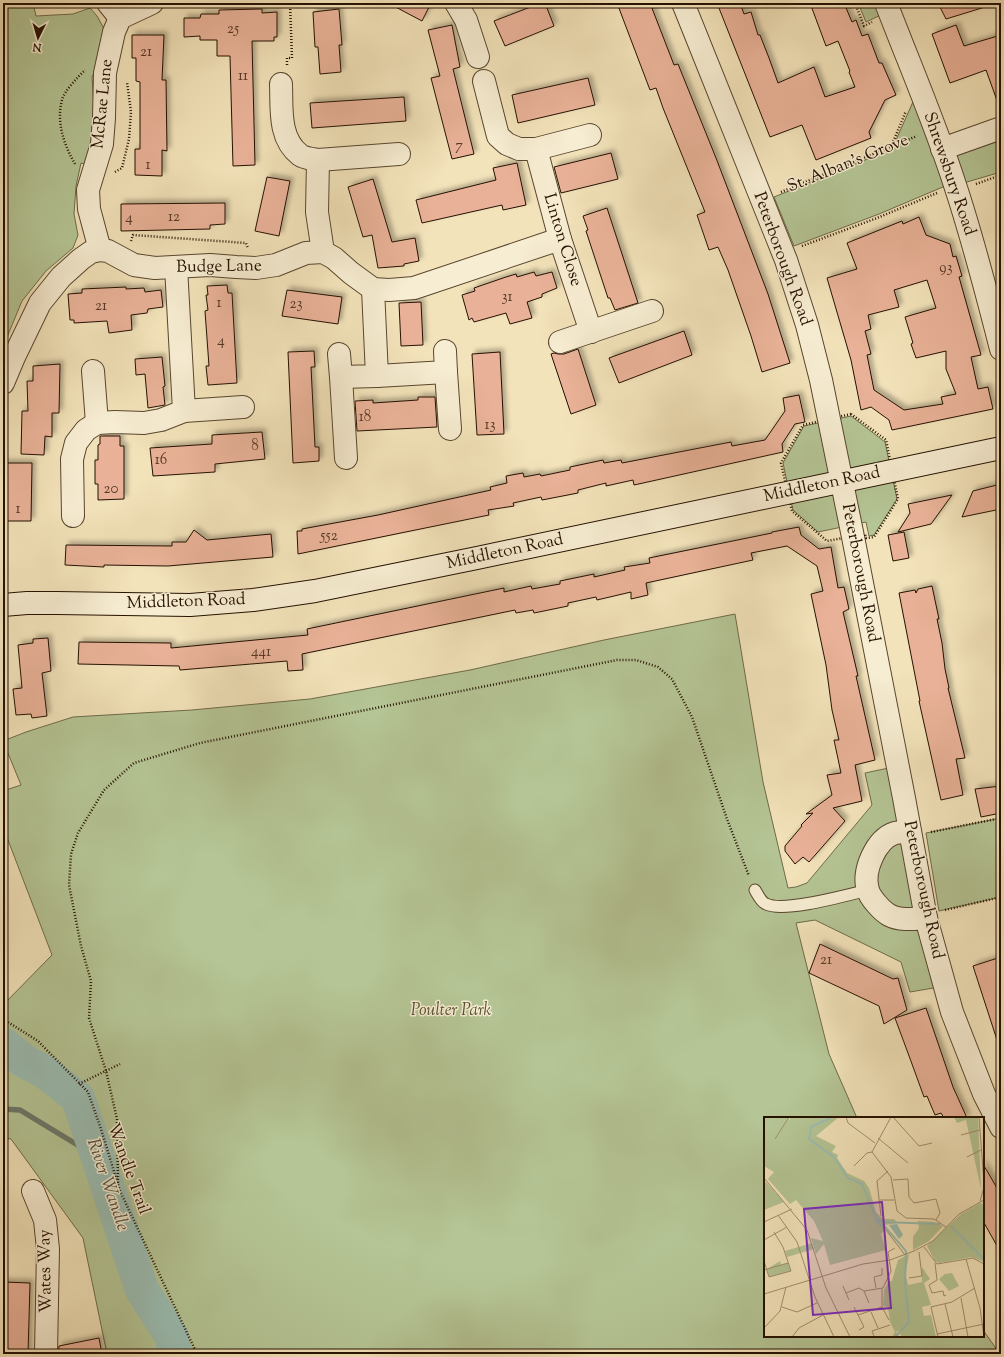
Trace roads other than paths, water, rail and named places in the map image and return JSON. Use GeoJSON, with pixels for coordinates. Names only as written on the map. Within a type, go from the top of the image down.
{"type":"FeatureCollection","features":[{"type":"Feature","properties":{"kind":"street","name":"McRae Lane"},"geometry":{"type":"LineString","coordinates":[[100,250],[89,209],[88,190],[102,144],[105,73],[114,32],[114,11],[152,3]]}},
{"type":"Feature","properties":{"kind":"street","name":"Peterborough Road"},"geometry":{"type":"LineString","coordinates":[[683,3],[783,253],[815,353],[842,481],[925,914],[952,1012],[984,1094],[1001,1127]]}},
{"type":"Feature","properties":{"kind":"street","name":"Shrewsbury Road"},"geometry":{"type":"LineString","coordinates":[[886,3],[939,139],[956,188],[986,288],[1001,349]]}},
{"type":"Feature","properties":{"kind":"street"},"geometry":{"type":"LineString","coordinates":[[459,4],[478,57]]}},
{"type":"Feature","properties":{"kind":"street"},"geometry":{"type":"LineString","coordinates":[[484,81],[498,136],[507,144],[519,149],[536,149],[590,135]]}},
{"type":"Feature","properties":{"kind":"street"},"geometry":{"type":"LineString","coordinates":[[281,84],[282,122],[286,140],[300,155],[318,160],[399,154]]}},
{"type":"Feature","properties":{"kind":"street"},"geometry":{"type":"LineString","coordinates":[[939,139],[1001,128]]}},
{"type":"Feature","properties":{"kind":"street","name":"Linton Close"},"geometry":{"type":"LineString","coordinates":[[536,149],[560,239],[591,332]]}},
{"type":"Feature","properties":{"kind":"street"},"geometry":{"type":"LineString","coordinates":[[318,160],[317,212],[324,252],[334,258],[373,289],[389,290],[414,288],[560,239]]}},
{"type":"Feature","properties":{"kind":"street"},"geometry":{"type":"LineString","coordinates":[[3,383],[40,303],[61,277],[81,259],[92,252],[100,250]]}},
{"type":"Feature","properties":{"kind":"street","name":"Budge Lane"},"geometry":{"type":"LineString","coordinates":[[100,250],[108,251],[134,265],[155,268],[210,265],[236,268],[256,268],[276,265],[306,253],[324,252]]}},
{"type":"Feature","properties":{"kind":"street"},"geometry":{"type":"LineString","coordinates":[[176,267],[184,411]]}},
{"type":"Feature","properties":{"kind":"street"},"geometry":{"type":"LineString","coordinates":[[373,289],[377,376]]}},
{"type":"Feature","properties":{"kind":"street"},"geometry":{"type":"LineString","coordinates":[[560,342],[652,311]]}},
{"type":"Feature","properties":{"kind":"street"},"geometry":{"type":"LineString","coordinates":[[339,354],[346,458]]}},
{"type":"Feature","properties":{"kind":"street"},"geometry":{"type":"LineString","coordinates":[[341,377],[377,376],[445,362],[450,429]]}},
{"type":"Feature","properties":{"kind":"street"},"geometry":{"type":"LineString","coordinates":[[94,371],[97,423]]}},
{"type":"Feature","properties":{"kind":"street"},"geometry":{"type":"LineString","coordinates":[[73,516],[72,459],[76,443],[86,430],[97,423],[150,422],[161,420],[184,411],[244,407]]}},
{"type":"Feature","properties":{"kind":"street","name":"Middleton Road"},"geometry":{"type":"LineString","coordinates":[[3,605],[50,603],[190,605],[253,600],[315,591],[1001,448]]}},
{"type":"Feature","properties":{"kind":"street"},"geometry":{"type":"LineString","coordinates":[[910,832],[895,833],[881,842],[871,858],[867,874],[868,890],[878,906],[890,916],[908,919],[925,914]]}},
{"type":"Feature","properties":{"kind":"street","name":"Wates Way"},"geometry":{"type":"LineString","coordinates":[[33,1191],[45,1220],[48,1249],[46,1354]]}},
{"type":"Feature","properties":{"kind":"lane"},"geometry":{"type":"LineString","coordinates":[[755,890],[766,904],[778,907],[794,906],[868,890]]}},
{"type":"Feature","properties":{"kind":"waterway","name":"River Wandle"},"geometry":{"type":"LineString","coordinates":[[3,1044],[24,1061],[45,1072],[78,1098],[142,1290],[172,1337],[175,1354]]}},
{"type":"Feature","properties":{"kind":"waterway"},"geometry":{"type":"LineString","coordinates":[[3,1109],[20,1110],[99,1158]]}},
{"type":"Feature","properties":{"kind":"park label","name":"Poulter Park"},"geometry":{"type":"Point","coordinates":[451,1011]}}]}
